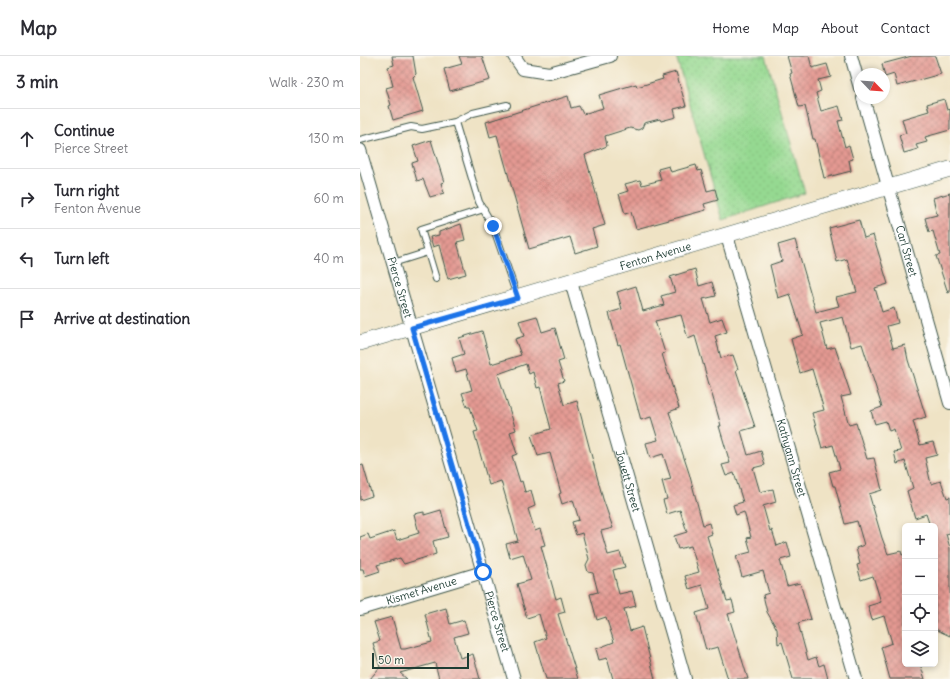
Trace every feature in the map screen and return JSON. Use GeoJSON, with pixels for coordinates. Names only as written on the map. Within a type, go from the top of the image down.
{"type":"FeatureCollection","features":[{"type":"Feature","properties":{"kind":"street"},"geometry":{"type":"LineString","coordinates":[[514,56],[523,69],[549,73],[610,56]]}},
{"type":"Feature","properties":{"kind":"street"},"geometry":{"type":"LineString","coordinates":[[851,56],[854,68]]}},
{"type":"Feature","properties":{"kind":"street","name":"Carl Street"},"geometry":{"type":"LineString","coordinates":[[865,104],[887,188],[950,403]]}},
{"type":"Feature","properties":{"kind":"street","name":"Pierce Street"},"geometry":{"type":"LineString","coordinates":[[360,150],[514,679]]}},
{"type":"Feature","properties":{"kind":"street","name":"Fenton Avenue"},"geometry":{"type":"LineString","coordinates":[[360,343],[518,298],[950,169]]}},
{"type":"Feature","properties":{"kind":"street","name":"Kathyann Street"},"geometry":{"type":"LineString","coordinates":[[727,236],[856,679]]}},
{"type":"Feature","properties":{"kind":"street","name":"Jouett Street"},"geometry":{"type":"LineString","coordinates":[[571,282],[685,679]]}},
{"type":"Feature","properties":{"kind":"street","name":"Kismet Avenue"},"geometry":{"type":"LineString","coordinates":[[360,609],[483,572]]}},
{"type":"Feature","properties":{"kind":"lane"},"geometry":{"type":"LineString","coordinates":[[360,140],[411,127],[422,129],[455,122],[473,113],[507,105]]}},
{"type":"Feature","properties":{"kind":"lane"},"geometry":{"type":"LineString","coordinates":[[455,122],[479,202],[493,226],[518,298]]}},
{"type":"Feature","properties":{"kind":"lane"},"geometry":{"type":"LineString","coordinates":[[436,279],[422,229],[484,210]]}},
{"type":"Feature","properties":{"kind":"lane"},"geometry":{"type":"LineString","coordinates":[[393,263],[428,252]]}},
{"type":"Feature","properties":{"kind":"green space"},"geometry":{"type":"Polygon","coordinates":[[[676,56],[766,56],[805,193],[723,220],[676,56]]]}},
{"type":"Feature","properties":{"kind":"building"},"geometry":{"type":"Polygon","coordinates":[[[392,56],[413,56],[416,74],[413,77],[423,111],[393,120],[389,106],[391,105],[386,88],[393,86],[388,67],[394,65],[392,56]]]}},
{"type":"Feature","properties":{"kind":"building"},"geometry":{"type":"Polygon","coordinates":[[[459,56],[482,56],[490,80],[450,91],[444,69],[462,64],[459,56]]]}},
{"type":"Feature","properties":{"kind":"building"},"geometry":{"type":"Polygon","coordinates":[[[787,56],[809,56],[812,68],[827,64],[831,77],[818,80],[821,91],[816,93],[821,111],[839,106],[843,120],[838,121],[845,147],[849,145],[853,159],[849,160],[851,171],[824,178],[815,139],[813,139],[805,106],[799,107],[790,74],[792,73],[787,56]]]}},
{"type":"Feature","properties":{"kind":"building"},"geometry":{"type":"Polygon","coordinates":[[[912,56],[935,56],[941,74],[897,86],[894,74],[890,75],[890,68],[883,68],[882,64],[912,56]]]}},
{"type":"Feature","properties":{"kind":"building"},"geometry":{"type":"Polygon","coordinates":[[[676,72],[686,106],[674,109],[676,117],[644,123],[642,128],[638,130],[630,128],[605,136],[607,146],[585,155],[605,225],[592,229],[597,246],[575,253],[570,237],[529,249],[497,135],[490,137],[486,122],[568,96],[571,108],[579,106],[583,114],[603,108],[599,95],[636,84],[637,87],[663,79],[662,76],[676,72]]]}},
{"type":"Feature","properties":{"kind":"building"},"geometry":{"type":"Polygon","coordinates":[[[944,99],[947,110],[950,109],[950,130],[925,137],[927,142],[916,145],[918,149],[904,153],[899,135],[906,133],[902,119],[929,111],[927,104],[944,99]]]}},
{"type":"Feature","properties":{"kind":"building"},"geometry":{"type":"Polygon","coordinates":[[[431,140],[444,182],[441,183],[444,193],[430,197],[423,179],[417,181],[412,163],[418,161],[413,146],[431,140]]]}},
{"type":"Feature","properties":{"kind":"building"},"geometry":{"type":"Polygon","coordinates":[[[696,165],[698,171],[701,170],[707,191],[715,189],[718,200],[704,204],[706,210],[636,229],[631,212],[625,214],[619,194],[628,191],[625,184],[640,180],[642,185],[661,180],[658,169],[669,166],[671,172],[696,165]]]}},
{"type":"Feature","properties":{"kind":"building"},"geometry":{"type":"Polygon","coordinates":[[[950,193],[950,292],[948,293],[936,256],[940,255],[933,231],[929,232],[925,218],[937,215],[933,198],[950,193]]]}},
{"type":"Feature","properties":{"kind":"building"},"geometry":{"type":"Polygon","coordinates":[[[859,220],[864,238],[873,235],[888,284],[875,288],[882,312],[894,308],[898,323],[887,326],[893,348],[905,345],[908,360],[926,417],[913,421],[920,445],[933,442],[937,455],[925,458],[931,484],[941,481],[947,498],[950,497],[950,533],[946,534],[950,548],[950,636],[938,630],[938,523],[929,523],[926,514],[915,518],[907,491],[913,488],[905,461],[897,464],[894,452],[901,451],[894,429],[889,431],[886,421],[875,424],[871,411],[882,407],[862,344],[851,347],[843,317],[820,323],[827,349],[835,347],[851,395],[841,397],[849,425],[856,423],[867,459],[874,458],[882,490],[869,494],[882,538],[888,554],[901,551],[902,555],[902,667],[921,667],[925,679],[890,679],[881,647],[892,643],[884,616],[872,620],[868,606],[881,602],[873,576],[861,580],[857,565],[860,564],[856,548],[864,545],[857,521],[845,524],[835,486],[833,486],[829,472],[840,469],[833,445],[822,448],[812,413],[824,410],[817,386],[812,369],[800,373],[791,339],[803,335],[790,294],[778,298],[770,265],[782,261],[778,245],[795,240],[816,312],[839,306],[836,297],[857,292],[847,259],[837,262],[829,228],[859,220]]]}},
{"type":"Feature","properties":{"kind":"building"},"geometry":{"type":"Polygon","coordinates":[[[461,224],[465,240],[457,242],[466,274],[448,279],[439,245],[433,247],[430,237],[439,235],[439,232],[461,224]]]}},
{"type":"Feature","properties":{"kind":"building"},"geometry":{"type":"Polygon","coordinates":[[[695,269],[699,286],[712,282],[716,296],[703,299],[710,322],[722,318],[727,332],[715,336],[721,358],[733,355],[738,369],[736,370],[755,427],[741,431],[748,455],[761,451],[765,465],[753,468],[760,492],[773,489],[776,502],[763,506],[770,531],[772,530],[777,546],[787,542],[791,557],[780,560],[787,586],[800,583],[811,619],[798,623],[808,660],[816,657],[819,666],[824,664],[828,679],[793,679],[782,642],[778,644],[777,629],[767,612],[763,595],[769,593],[763,571],[742,577],[736,556],[751,552],[747,538],[751,537],[744,512],[736,515],[733,505],[743,502],[734,473],[726,476],[722,465],[730,463],[719,426],[721,426],[718,415],[695,336],[688,339],[681,315],[655,321],[665,353],[662,354],[679,408],[669,412],[689,473],[703,525],[709,523],[712,534],[707,536],[727,601],[732,600],[735,612],[728,614],[748,679],[728,679],[718,647],[706,650],[696,613],[709,609],[702,585],[689,589],[685,576],[699,572],[691,546],[678,549],[674,536],[687,532],[680,510],[667,514],[663,500],[667,499],[662,481],[671,479],[663,454],[650,458],[646,443],[658,440],[651,417],[641,420],[620,344],[618,345],[609,313],[622,309],[617,292],[636,286],[643,311],[664,305],[661,296],[675,292],[670,277],[695,269]]]}},
{"type":"Feature","properties":{"kind":"building"},"geometry":{"type":"Polygon","coordinates":[[[537,316],[542,332],[555,328],[564,360],[558,362],[564,381],[558,383],[564,405],[577,401],[603,499],[613,528],[601,531],[608,555],[620,552],[625,567],[613,570],[619,594],[632,591],[636,606],[624,609],[630,631],[642,627],[655,679],[613,679],[607,658],[599,660],[596,649],[614,642],[606,617],[597,620],[590,594],[598,592],[593,573],[588,572],[586,565],[589,559],[582,533],[576,535],[572,522],[579,520],[573,500],[562,504],[559,494],[561,493],[550,453],[538,456],[531,435],[551,429],[540,387],[537,388],[533,372],[529,374],[526,364],[498,374],[516,430],[510,432],[517,454],[512,456],[520,482],[522,481],[525,492],[531,490],[535,506],[528,509],[535,531],[540,529],[545,545],[541,546],[556,599],[561,597],[565,612],[558,614],[578,679],[546,679],[535,642],[546,638],[539,614],[527,618],[517,584],[531,580],[523,554],[510,558],[506,544],[518,541],[508,505],[501,481],[489,485],[474,432],[478,431],[470,407],[467,407],[462,393],[472,390],[466,369],[456,372],[452,358],[464,354],[459,338],[482,331],[491,364],[521,355],[515,339],[524,336],[519,321],[537,316]]]}},
{"type":"Feature","properties":{"kind":"building"},"geometry":{"type":"Polygon","coordinates":[[[363,465],[372,496],[360,500],[360,466],[363,465]]]}},
{"type":"Feature","properties":{"kind":"building"},"geometry":{"type":"Polygon","coordinates":[[[441,510],[448,537],[433,541],[436,554],[404,564],[400,558],[377,565],[380,571],[365,576],[363,569],[360,569],[360,537],[368,534],[370,539],[394,531],[397,540],[419,533],[414,514],[424,512],[424,515],[441,510]]]}},
{"type":"Feature","properties":{"kind":"building"},"geometry":{"type":"Polygon","coordinates":[[[446,608],[450,624],[464,620],[468,633],[454,637],[460,658],[473,654],[480,679],[439,679],[435,663],[400,673],[407,679],[370,679],[380,667],[373,643],[380,641],[374,622],[392,617],[401,649],[405,649],[432,642],[425,614],[446,608]]]}},
{"type":"Feature","properties":{"kind":"route"},"geometry":{"type":"LineString","coordinates":[[483,572],[412,328],[518,298],[493,226]]}}]}
